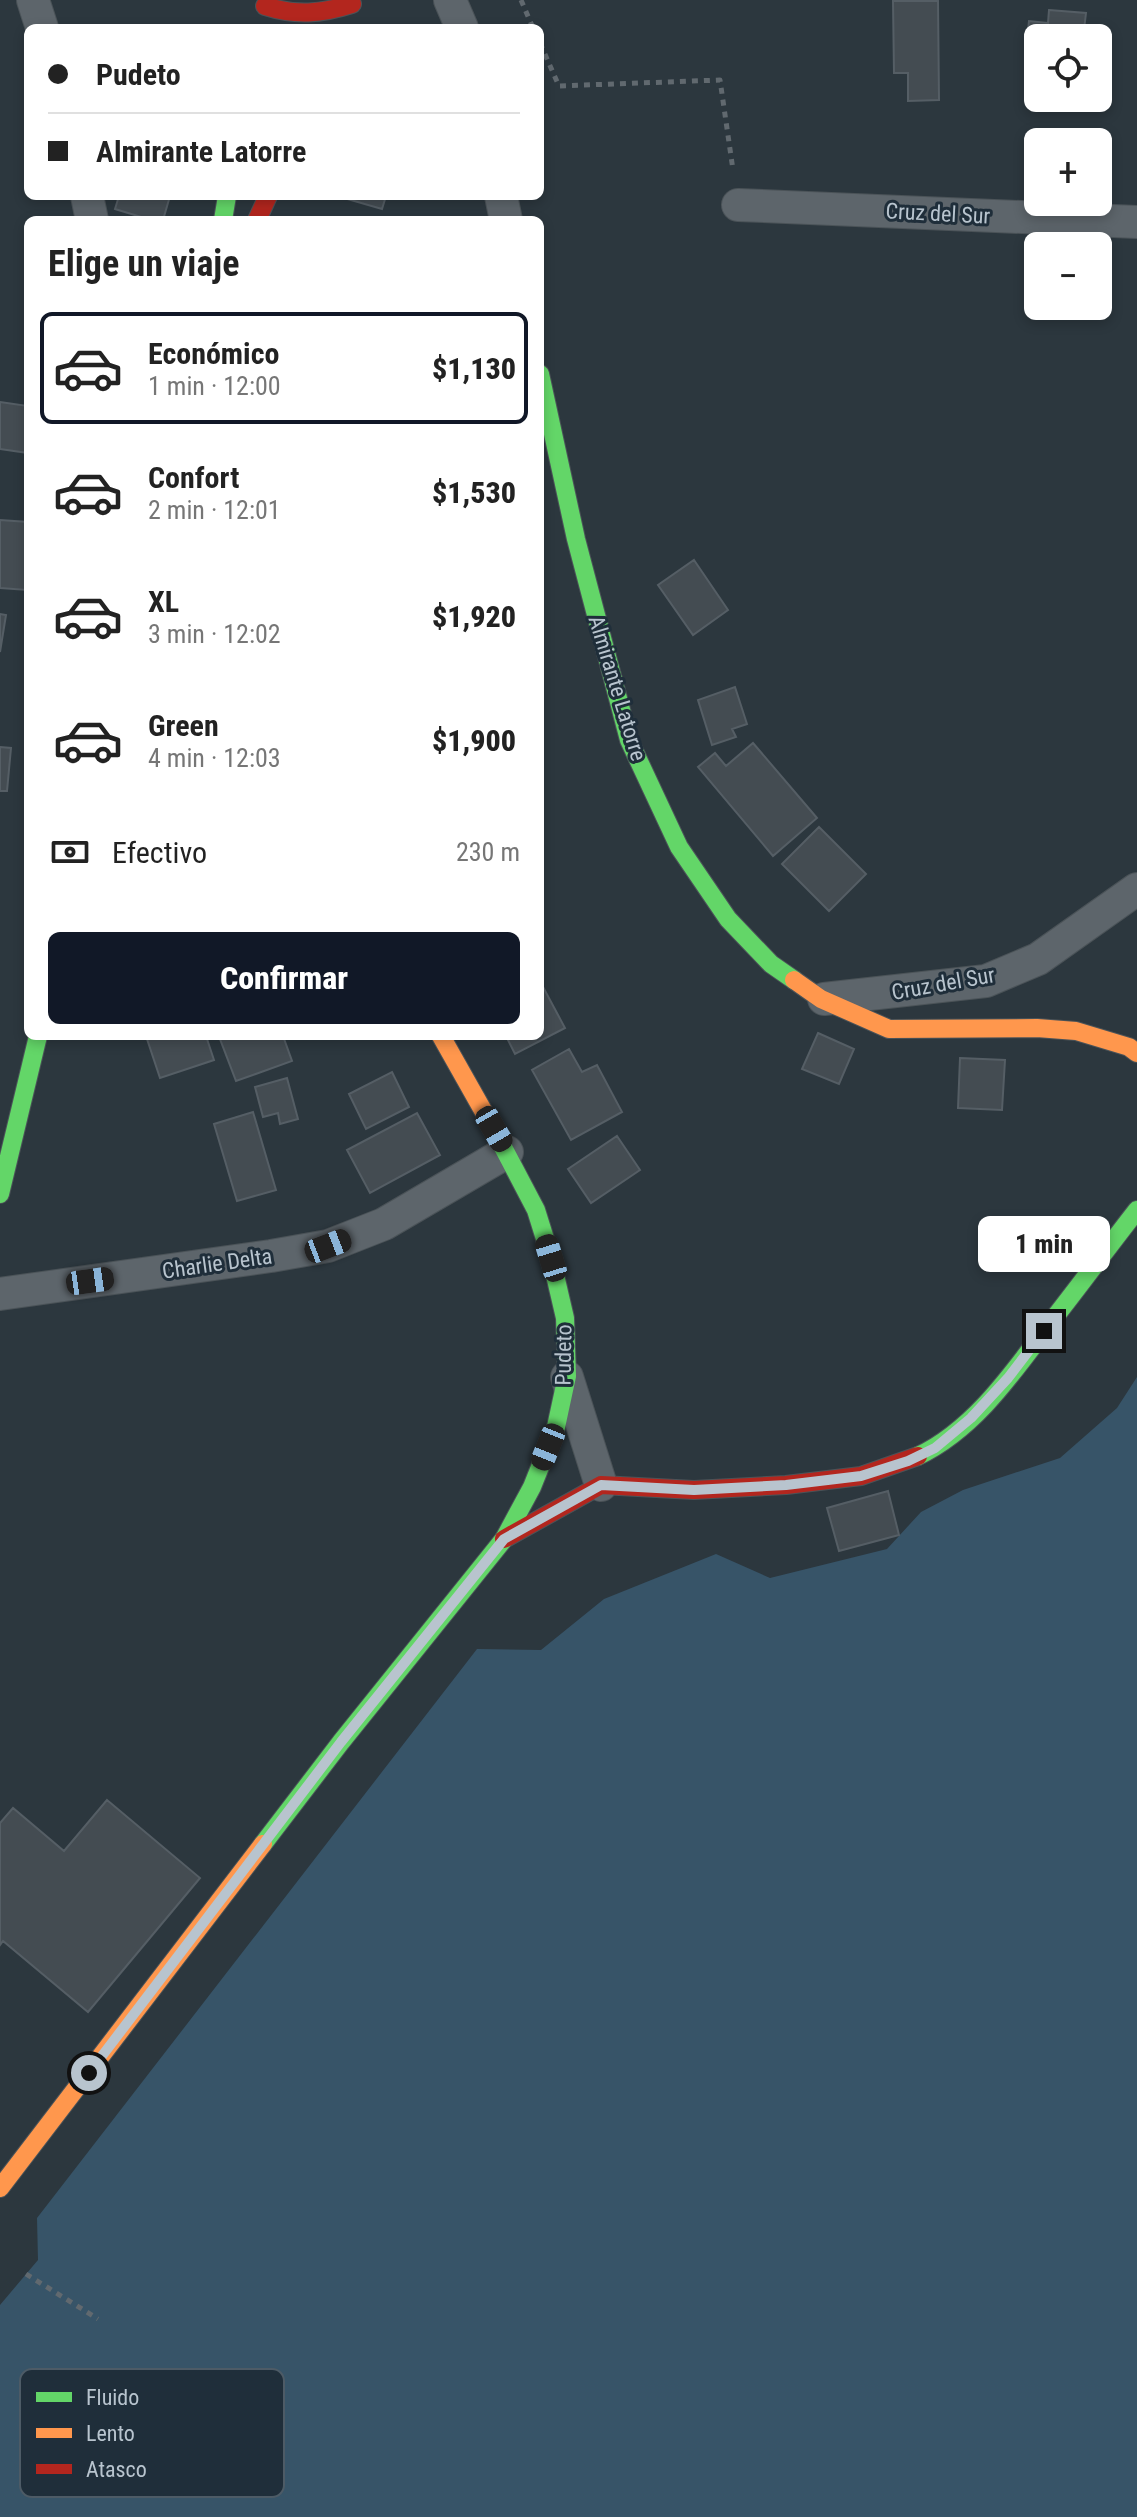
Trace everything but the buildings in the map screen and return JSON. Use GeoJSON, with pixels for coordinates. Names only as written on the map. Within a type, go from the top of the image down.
{"type":"FeatureCollection","features":[{"type":"Feature","properties":{"kind":"street"},"geometry":{"type":"LineString","coordinates":[[33,0],[41,24]]}},
{"type":"Feature","properties":{"kind":"street"},"geometry":{"type":"LineString","coordinates":[[450,0],[460,24]]}},
{"type":"Feature","properties":{"kind":"street"},"geometry":{"type":"LineString","coordinates":[[261,24],[265,3],[283,13],[302,16],[327,13],[353,2]]}},
{"type":"Feature","properties":{"kind":"street"},"geometry":{"type":"LineString","coordinates":[[344,24],[353,2]]}},
{"type":"Feature","properties":{"kind":"street","name":"Cruz del Sur"},"geometry":{"type":"LineString","coordinates":[[738,205],[1137,222]]}},
{"type":"Feature","properties":{"kind":"street","name":"Almirante Latorre"},"geometry":{"type":"LineString","coordinates":[[544,392],[576,539],[629,740],[679,847],[728,919],[771,964],[821,999],[889,1029],[1037,1028],[1076,1031],[1129,1047],[1137,1053]]}},
{"type":"Feature","properties":{"kind":"street","name":"Cruz del Sur"},"geometry":{"type":"LineString","coordinates":[[821,999],[986,981],[1038,959],[1137,889]]}},
{"type":"Feature","properties":{"kind":"street"},"geometry":{"type":"LineString","coordinates":[[0,1194],[6,1145],[37,1040]]}},
{"type":"Feature","properties":{"kind":"street","name":"Pudeto"},"geometry":{"type":"LineString","coordinates":[[0,2188],[341,1742],[504,1539],[532,1487],[556,1427],[567,1376],[565,1318],[551,1258],[536,1210],[443,1040]]}},
{"type":"Feature","properties":{"kind":"street","name":"Charlie Delta"},"geometry":{"type":"LineString","coordinates":[[0,1294],[328,1246],[384,1224],[507,1152]]}},
{"type":"Feature","properties":{"kind":"street"},"geometry":{"type":"LineString","coordinates":[[504,1539],[601,1485],[694,1490],[801,1483],[861,1476],[908,1461],[935,1448],[971,1418],[1008,1378],[1137,1210]]}},
{"type":"Feature","properties":{"kind":"street"},"geometry":{"type":"LineString","coordinates":[[567,1376],[601,1485]]}},
{"type":"Feature","properties":{"kind":"path"},"geometry":{"type":"LineString","coordinates":[[521,0],[531,24]]}},
{"type":"Feature","properties":{"kind":"path"},"geometry":{"type":"LineString","coordinates":[[544,52],[559,86],[720,80],[738,205]]}},
{"type":"Feature","properties":{"kind":"path"},"geometry":{"type":"LineString","coordinates":[[26,2274],[98,2319]]}},
{"type":"Feature","properties":{"kind":"water"},"geometry":{"type":"Polygon","coordinates":[[[1137,1377],[1137,2517],[0,2517],[0,2305],[38,2260],[37,2218],[477,1649],[541,1650],[604,1599],[716,1554],[770,1578],[887,1549],[921,1512],[963,1490],[1060,1458],[1117,1408],[1137,1377]]]}},
{"type":"Feature","properties":{"kind":"traffic: fast"},"geometry":{"type":"LineString","coordinates":[[224,216],[226,200]]}},
{"type":"Feature","properties":{"kind":"traffic: fast"},"geometry":{"type":"LineString","coordinates":[[544,392],[576,539],[629,740],[679,847],[728,919],[771,964],[794,980]]}},
{"type":"Feature","properties":{"kind":"traffic: fast"},"geometry":{"type":"LineString","coordinates":[[0,1194],[37,1040]]}},
{"type":"Feature","properties":{"kind":"traffic: fast"},"geometry":{"type":"LineString","coordinates":[[263,1844],[504,1539],[532,1487],[556,1427],[567,1376],[565,1318],[536,1210],[494,1130]]}},
{"type":"Feature","properties":{"kind":"traffic: fast"},"geometry":{"type":"LineString","coordinates":[[918,1456],[958,1431],[992,1397],[1137,1210]]}},
{"type":"Feature","properties":{"kind":"traffic: slow"},"geometry":{"type":"LineString","coordinates":[[794,980],[821,999],[889,1029],[1037,1028],[1076,1031],[1129,1047],[1137,1053]]}},
{"type":"Feature","properties":{"kind":"traffic: slow"},"geometry":{"type":"LineString","coordinates":[[443,1040],[494,1130]]}},
{"type":"Feature","properties":{"kind":"traffic: slow"},"geometry":{"type":"LineString","coordinates":[[0,2188],[263,1844]]}},
{"type":"Feature","properties":{"kind":"traffic: jam"},"geometry":{"type":"LineString","coordinates":[[265,6],[308,12],[352,4]]}},
{"type":"Feature","properties":{"kind":"traffic: jam"},"geometry":{"type":"LineString","coordinates":[[259,216],[266,200]]}},
{"type":"Feature","properties":{"kind":"traffic: jam"},"geometry":{"type":"LineString","coordinates":[[504,1539],[601,1485],[694,1490],[786,1485],[861,1476],[918,1456]]}},
{"type":"Feature","properties":{"kind":"route"},"geometry":{"type":"LineString","coordinates":[[89,2073],[341,1742],[504,1539],[601,1485],[694,1490],[786,1485],[861,1476],[908,1461],[935,1448],[971,1418],[1008,1378],[1044,1331]]}}]}
